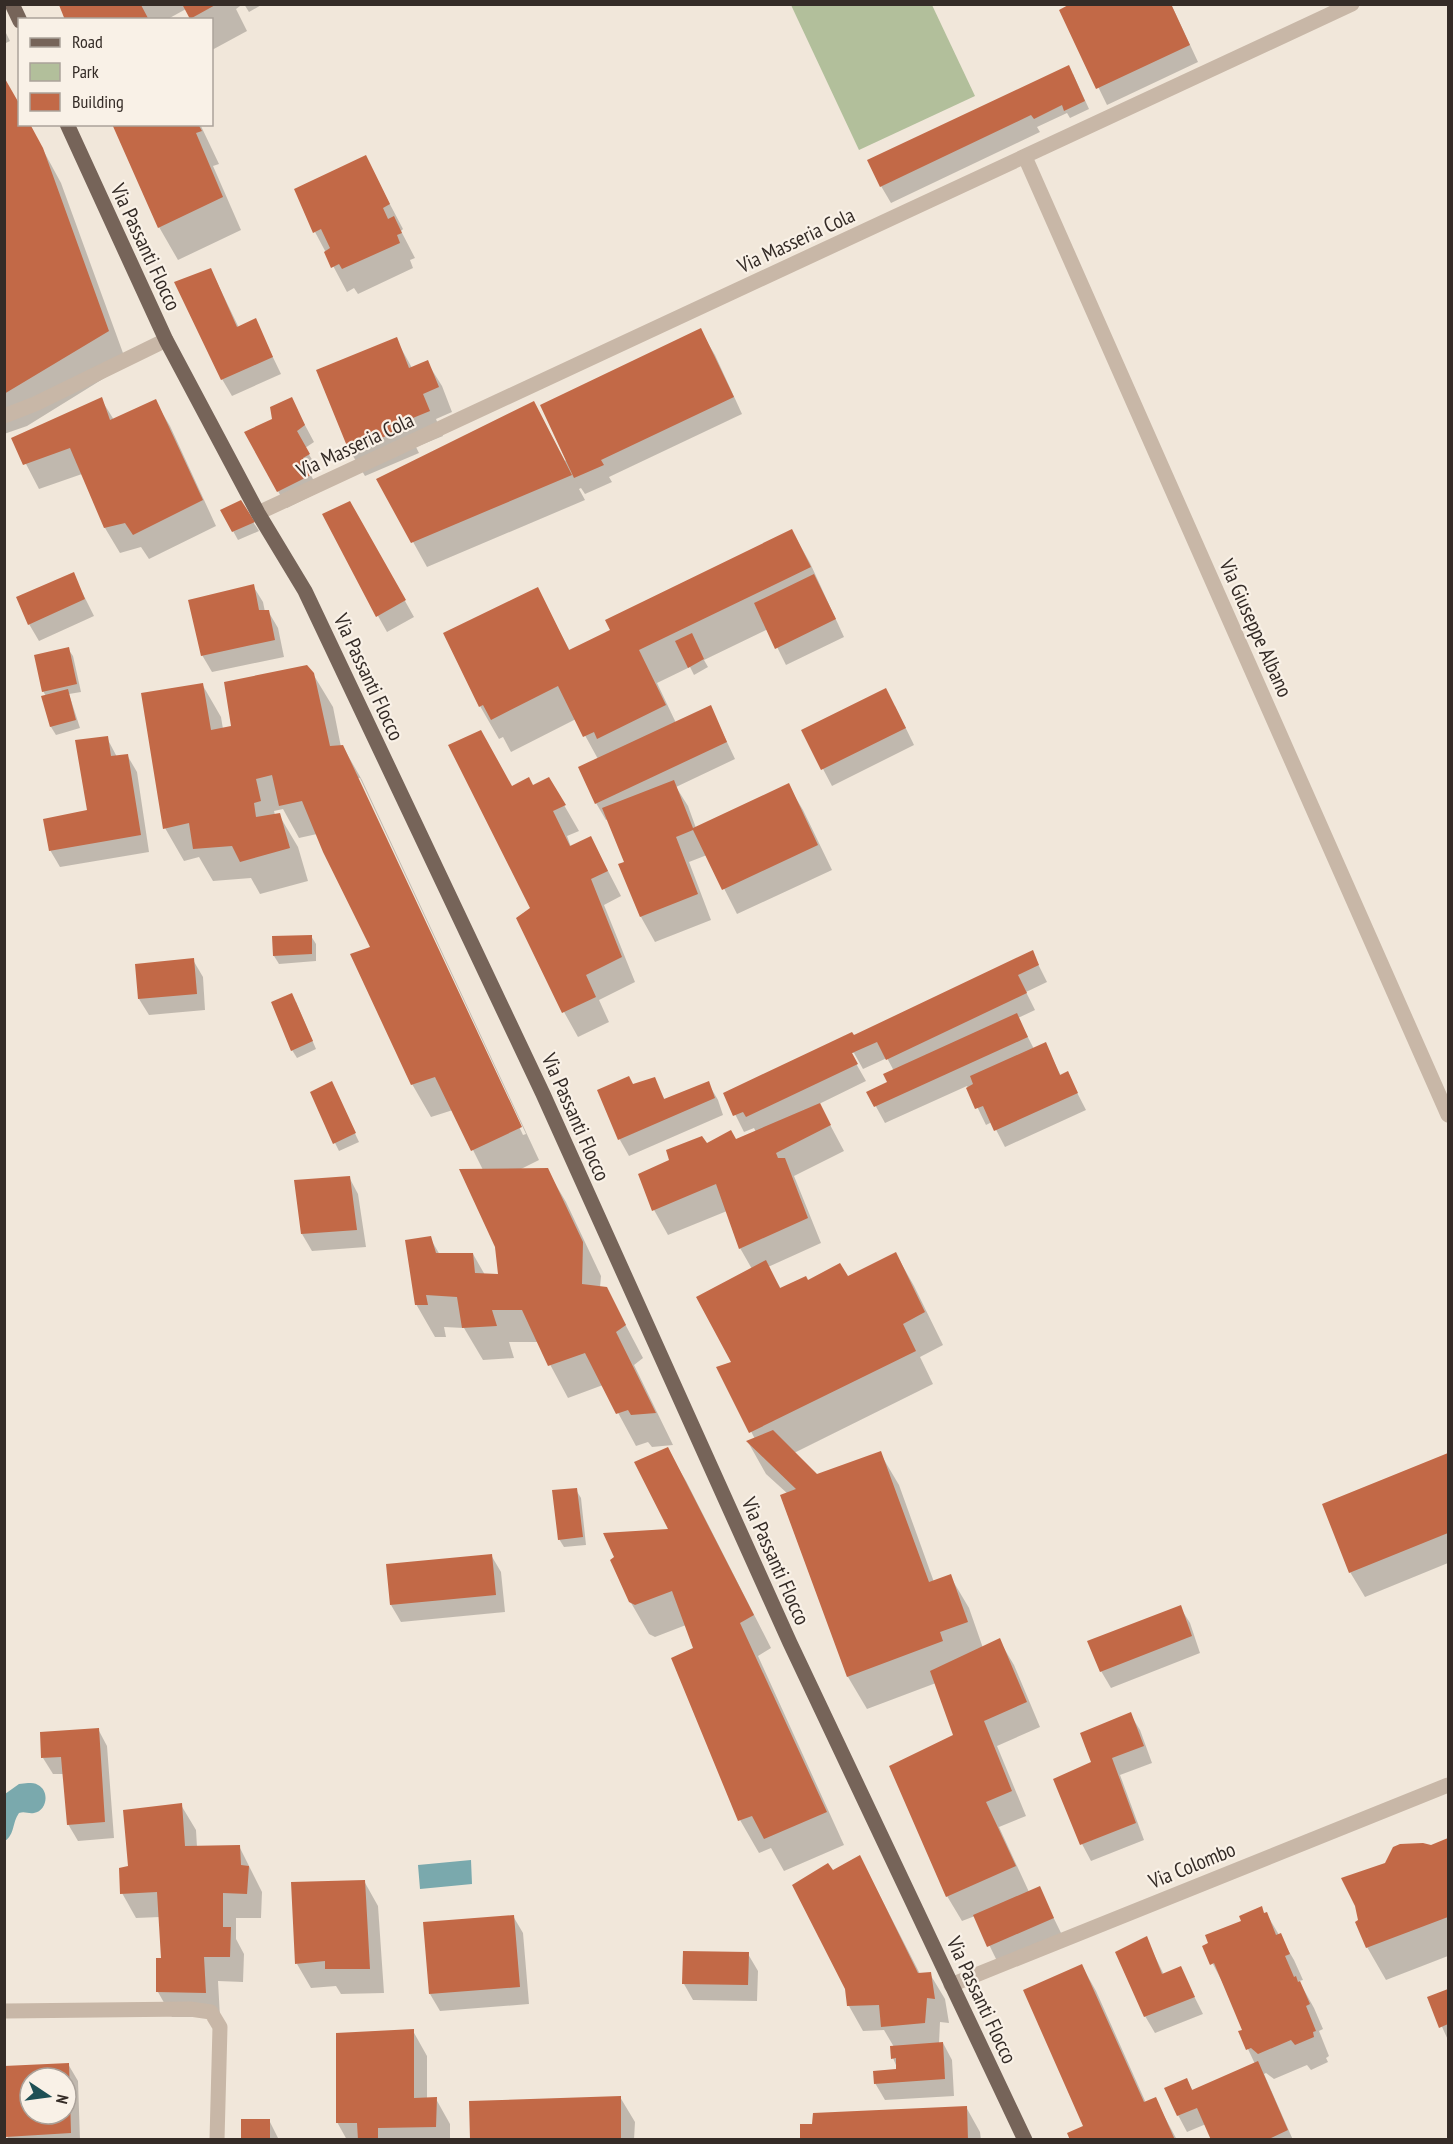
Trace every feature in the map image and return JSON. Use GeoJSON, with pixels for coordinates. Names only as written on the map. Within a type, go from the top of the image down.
{"type":"FeatureCollection","features":[{"type":"Feature","properties":{"kind":"main road"},"geometry":{"type":"LineString","coordinates":[[12,4],[19,18]]}},
{"type":"Feature","properties":{"kind":"main road","name":"Via Passanti Flocco"},"geometry":{"type":"LineString","coordinates":[[68,126],[166,340],[258,513],[305,591],[543,1094],[790,1643],[1025,2139]]}},
{"type":"Feature","properties":{"kind":"street","name":"Via Masseria Cola"},"geometry":{"type":"LineString","coordinates":[[258,513],[1352,4]]}},
{"type":"Feature","properties":{"kind":"street","name":"Via Giuseppe Albano"},"geometry":{"type":"LineString","coordinates":[[1025,157],[1449,1115]]}},
{"type":"Feature","properties":{"kind":"street"},"geometry":{"type":"LineString","coordinates":[[4,416],[35,404],[166,340]]}},
{"type":"Feature","properties":{"kind":"street","name":"Via Colombo"},"geometry":{"type":"LineString","coordinates":[[951,1985],[1449,1785]]}},
{"type":"Feature","properties":{"kind":"street"},"geometry":{"type":"LineString","coordinates":[[6,2011],[190,2009],[211,2012],[220,2027],[217,2139]]}},
{"type":"Feature","properties":{"kind":"green space"},"geometry":{"type":"Polygon","coordinates":[[[791,5],[932,5],[975,96],[859,150],[791,5]]]}},
{"type":"Feature","properties":{"kind":"water"},"geometry":{"type":"Polygon","coordinates":[[[28,1783],[42,1788],[45,1796],[44,1805],[42,1809],[34,1813],[19,1813],[5,1841],[5,1794],[19,1784],[28,1783]]]}},
{"type":"Feature","properties":{"kind":"water"},"geometry":{"type":"Polygon","coordinates":[[[471,1860],[472,1884],[420,1889],[418,1865],[471,1860]]]}},
{"type":"Feature","properties":{"kind":"building"},"geometry":{"type":"Polygon","coordinates":[[[182,4],[217,4],[192,18],[189,18],[182,4]]]}},
{"type":"Feature","properties":{"kind":"building"},"geometry":{"type":"Polygon","coordinates":[[[1070,4],[1171,4],[1190,45],[1096,89],[1059,10],[1070,4]]]}},
{"type":"Feature","properties":{"kind":"building"},"geometry":{"type":"Polygon","coordinates":[[[59,5],[141,5],[148,18],[64,18],[59,5]]]}},
{"type":"Feature","properties":{"kind":"building"},"geometry":{"type":"Polygon","coordinates":[[[1069,65],[1085,101],[1064,111],[1062,105],[1034,119],[1031,115],[880,187],[867,160],[1069,65]]]}},
{"type":"Feature","properties":{"kind":"building"},"geometry":{"type":"Polygon","coordinates":[[[4,77],[18,102],[18,126],[31,126],[43,148],[109,331],[4,394],[4,77]]]}},
{"type":"Feature","properties":{"kind":"building"},"geometry":{"type":"Polygon","coordinates":[[[113,126],[199,126],[202,131],[196,133],[223,197],[158,228],[113,126]]]}},
{"type":"Feature","properties":{"kind":"building"},"geometry":{"type":"Polygon","coordinates":[[[366,155],[390,204],[383,208],[388,219],[394,216],[402,233],[397,235],[400,243],[342,269],[339,264],[331,268],[324,252],[330,248],[321,229],[313,233],[294,189],[366,155]]]}},
{"type":"Feature","properties":{"kind":"building"},"geometry":{"type":"Polygon","coordinates":[[[211,268],[237,327],[256,318],[273,357],[221,380],[174,282],[211,268]]]}},
{"type":"Feature","properties":{"kind":"building"},"geometry":{"type":"Polygon","coordinates":[[[701,328],[734,397],[601,460],[604,465],[574,478],[540,405],[701,328]]]}},
{"type":"Feature","properties":{"kind":"building"},"geometry":{"type":"Polygon","coordinates":[[[397,337],[409,368],[428,360],[439,387],[423,394],[430,411],[403,422],[406,428],[349,451],[316,370],[397,337]]]}},
{"type":"Feature","properties":{"kind":"building"},"geometry":{"type":"Polygon","coordinates":[[[102,397],[110,420],[156,399],[203,500],[133,535],[125,523],[104,528],[70,448],[23,465],[11,438],[102,397]]]}},
{"type":"Feature","properties":{"kind":"building"},"geometry":{"type":"Polygon","coordinates":[[[292,397],[305,425],[297,431],[310,454],[303,458],[311,475],[277,492],[244,432],[272,419],[270,407],[292,397]]]}},
{"type":"Feature","properties":{"kind":"building"},"geometry":{"type":"Polygon","coordinates":[[[534,401],[572,475],[411,543],[376,479],[534,401]]]}},
{"type":"Feature","properties":{"kind":"building"},"geometry":{"type":"Polygon","coordinates":[[[241,500],[255,522],[232,532],[220,510],[241,500]]]}},
{"type":"Feature","properties":{"kind":"building"},"geometry":{"type":"Polygon","coordinates":[[[350,501],[406,600],[376,617],[322,514],[350,501]]]}},
{"type":"Feature","properties":{"kind":"building"},"geometry":{"type":"Polygon","coordinates":[[[792,529],[811,567],[639,650],[666,705],[597,739],[594,732],[583,737],[558,686],[491,720],[483,705],[479,707],[443,633],[538,587],[569,650],[610,630],[605,620],[792,529]]]}},
{"type":"Feature","properties":{"kind":"building"},"geometry":{"type":"Polygon","coordinates":[[[74,572],[85,599],[28,625],[16,597],[74,572]]]}},
{"type":"Feature","properties":{"kind":"building"},"geometry":{"type":"Polygon","coordinates":[[[814,574],[836,619],[775,649],[754,603],[814,574]]]}},
{"type":"Feature","properties":{"kind":"building"},"geometry":{"type":"Polygon","coordinates":[[[254,584],[259,610],[269,610],[275,640],[201,656],[188,600],[254,584]]]}},
{"type":"Feature","properties":{"kind":"building"},"geometry":{"type":"Polygon","coordinates":[[[692,633],[704,659],[688,668],[675,641],[692,633]]]}},
{"type":"Feature","properties":{"kind":"building"},"geometry":{"type":"Polygon","coordinates":[[[69,647],[77,684],[42,692],[34,655],[69,647]]]}},
{"type":"Feature","properties":{"kind":"building"},"geometry":{"type":"Polygon","coordinates":[[[307,665],[314,673],[330,746],[343,745],[522,1127],[471,1151],[435,1077],[411,1085],[350,954],[370,947],[323,852],[302,801],[279,806],[272,775],[256,779],[261,801],[254,803],[256,817],[280,813],[290,848],[240,862],[232,846],[193,849],[189,823],[163,829],[141,693],[203,683],[211,730],[231,726],[224,682],[307,665]]]}},
{"type":"Feature","properties":{"kind":"building"},"geometry":{"type":"Polygon","coordinates":[[[886,688],[906,728],[821,770],[801,730],[886,688]]]}},
{"type":"Feature","properties":{"kind":"building"},"geometry":{"type":"Polygon","coordinates":[[[68,689],[76,720],[50,727],[41,696],[68,689]]]}},
{"type":"Feature","properties":{"kind":"building"},"geometry":{"type":"Polygon","coordinates":[[[711,705],[727,742],[595,804],[578,767],[711,705]]]}},
{"type":"Feature","properties":{"kind":"building"},"geometry":{"type":"Polygon","coordinates":[[[481,730],[512,786],[529,777],[533,785],[549,777],[566,805],[553,811],[570,846],[591,836],[608,871],[591,879],[622,957],[586,975],[596,997],[562,1013],[516,918],[530,908],[448,745],[481,730]]]}},
{"type":"Feature","properties":{"kind":"building"},"geometry":{"type":"Polygon","coordinates":[[[108,736],[111,756],[128,754],[141,835],[49,851],[43,819],[87,810],[75,740],[108,736]]]}},
{"type":"Feature","properties":{"kind":"building"},"geometry":{"type":"Polygon","coordinates":[[[674,780],[693,828],[789,783],[818,845],[722,890],[693,830],[676,837],[698,894],[640,917],[618,864],[624,862],[602,808],[674,780]]]}},
{"type":"Feature","properties":{"kind":"building"},"geometry":{"type":"Polygon","coordinates":[[[312,935],[312,954],[273,956],[272,936],[312,935]]]}},
{"type":"Feature","properties":{"kind":"building"},"geometry":{"type":"Polygon","coordinates":[[[1033,950],[1039,965],[1018,975],[1027,993],[886,1060],[877,1042],[852,1053],[858,1064],[746,1117],[743,1112],[733,1116],[723,1093],[852,1032],[854,1035],[1033,950]]]}},
{"type":"Feature","properties":{"kind":"building"},"geometry":{"type":"Polygon","coordinates":[[[194,958],[197,994],[138,999],[135,964],[194,958]]]}},
{"type":"Feature","properties":{"kind":"building"},"geometry":{"type":"Polygon","coordinates":[[[292,993],[313,1041],[291,1051],[271,1002],[292,993]]]}},
{"type":"Feature","properties":{"kind":"building"},"geometry":{"type":"Polygon","coordinates":[[[1017,1013],[1028,1037],[874,1107],[866,1092],[887,1082],[883,1074],[1017,1013]]]}},
{"type":"Feature","properties":{"kind":"building"},"geometry":{"type":"Polygon","coordinates":[[[1046,1042],[1060,1075],[1068,1071],[1078,1093],[994,1131],[983,1106],[975,1109],[966,1088],[973,1084],[970,1076],[1046,1042]]]}},
{"type":"Feature","properties":{"kind":"building"},"geometry":{"type":"Polygon","coordinates":[[[629,1076],[633,1084],[655,1077],[664,1099],[709,1081],[715,1098],[618,1140],[597,1090],[629,1076]]]}},
{"type":"Feature","properties":{"kind":"building"},"geometry":{"type":"Polygon","coordinates":[[[332,1081],[356,1133],[333,1144],[310,1092],[332,1081]]]}},
{"type":"Feature","properties":{"kind":"building"},"geometry":{"type":"Polygon","coordinates":[[[820,1103],[831,1125],[776,1153],[778,1158],[785,1158],[808,1218],[739,1249],[716,1184],[652,1211],[638,1174],[669,1160],[666,1150],[702,1136],[707,1143],[731,1130],[736,1139],[820,1103]]]}},
{"type":"Feature","properties":{"kind":"building"},"geometry":{"type":"Polygon","coordinates":[[[548,1168],[583,1242],[582,1284],[607,1287],[626,1325],[616,1332],[656,1413],[631,1415],[628,1410],[616,1414],[585,1353],[548,1366],[522,1310],[492,1310],[497,1326],[462,1328],[457,1297],[426,1295],[428,1305],[415,1305],[405,1240],[431,1236],[436,1253],[473,1253],[475,1273],[498,1274],[495,1247],[459,1169],[548,1168]]]}},
{"type":"Feature","properties":{"kind":"building"},"geometry":{"type":"Polygon","coordinates":[[[350,1176],[357,1230],[301,1234],[294,1180],[350,1176]]]}},
{"type":"Feature","properties":{"kind":"building"},"geometry":{"type":"Polygon","coordinates":[[[896,1252],[925,1312],[903,1324],[916,1351],[749,1433],[716,1367],[731,1362],[696,1297],[766,1260],[780,1288],[806,1276],[808,1280],[840,1263],[848,1276],[896,1252]]]}},
{"type":"Feature","properties":{"kind":"building"},"geometry":{"type":"Polygon","coordinates":[[[773,1430],[817,1474],[881,1451],[929,1582],[951,1574],[968,1622],[940,1632],[943,1641],[847,1677],[780,1495],[796,1489],[746,1441],[773,1430]]]}},
{"type":"Feature","properties":{"kind":"building"},"geometry":{"type":"Polygon","coordinates":[[[668,1447],[754,1615],[740,1623],[827,1812],[764,1839],[752,1816],[738,1821],[671,1658],[693,1648],[672,1591],[635,1605],[629,1602],[610,1560],[614,1557],[603,1533],[668,1529],[634,1462],[668,1447]]]}},
{"type":"Feature","properties":{"kind":"building"},"geometry":{"type":"Polygon","coordinates":[[[1448,1453],[1448,1533],[1349,1573],[1322,1504],[1448,1453]]]}},
{"type":"Feature","properties":{"kind":"building"},"geometry":{"type":"Polygon","coordinates":[[[577,1488],[583,1537],[558,1540],[552,1490],[577,1488]]]}},
{"type":"Feature","properties":{"kind":"building"},"geometry":{"type":"Polygon","coordinates":[[[492,1554],[496,1595],[390,1605],[386,1564],[492,1554]]]}},
{"type":"Feature","properties":{"kind":"building"},"geometry":{"type":"Polygon","coordinates":[[[1181,1605],[1192,1636],[1100,1672],[1087,1641],[1181,1605]]]}},
{"type":"Feature","properties":{"kind":"building"},"geometry":{"type":"Polygon","coordinates":[[[1000,1638],[1027,1702],[984,1721],[1012,1791],[986,1802],[1016,1866],[946,1897],[889,1766],[953,1735],[930,1671],[1000,1638]]]}},
{"type":"Feature","properties":{"kind":"building"},"geometry":{"type":"Polygon","coordinates":[[[1131,1712],[1144,1746],[1112,1758],[1136,1823],[1080,1845],[1053,1779],[1091,1762],[1080,1733],[1131,1712]]]}},
{"type":"Feature","properties":{"kind":"building"},"geometry":{"type":"Polygon","coordinates":[[[99,1728],[105,1822],[67,1825],[61,1757],[41,1758],[40,1732],[99,1728]]]}},
{"type":"Feature","properties":{"kind":"building"},"geometry":{"type":"Polygon","coordinates":[[[182,1803],[185,1846],[240,1845],[241,1865],[249,1866],[247,1894],[223,1893],[223,1927],[231,1927],[230,1957],[204,1957],[206,1993],[156,1992],[156,1958],[161,1958],[157,1892],[120,1894],[119,1868],[128,1866],[123,1810],[182,1803]]]}},
{"type":"Feature","properties":{"kind":"building"},"geometry":{"type":"Polygon","coordinates":[[[1448,1838],[1448,1917],[1366,1948],[1355,1922],[1358,1920],[1355,1906],[1341,1878],[1385,1863],[1393,1847],[1400,1844],[1431,1845],[1448,1838]]]}},
{"type":"Feature","properties":{"kind":"building"},"geometry":{"type":"Polygon","coordinates":[[[860,1855],[918,1973],[931,1972],[935,1999],[927,1998],[925,2023],[881,2027],[879,2005],[847,2006],[845,1989],[792,1885],[828,1863],[833,1870],[860,1855]]]}},
{"type":"Feature","properties":{"kind":"building"},"geometry":{"type":"Polygon","coordinates":[[[365,1880],[370,1969],[325,1969],[325,1961],[295,1964],[291,1882],[365,1880]]]}},
{"type":"Feature","properties":{"kind":"building"},"geometry":{"type":"Polygon","coordinates":[[[1040,1886],[1054,1918],[987,1947],[973,1915],[1040,1886]]]}},
{"type":"Feature","properties":{"kind":"building"},"geometry":{"type":"Polygon","coordinates":[[[1262,1906],[1264,1913],[1267,1912],[1276,1935],[1281,1933],[1290,1954],[1285,1956],[1310,2004],[1306,2006],[1316,2031],[1313,2032],[1314,2037],[1295,2045],[1291,2040],[1258,2054],[1251,2048],[1246,2050],[1238,2031],[1242,2030],[1214,1963],[1210,1965],[1202,1946],[1208,1943],[1205,1935],[1241,1921],[1239,1916],[1262,1906]]]}},
{"type":"Feature","properties":{"kind":"building"},"geometry":{"type":"Polygon","coordinates":[[[514,1915],[520,1987],[429,1994],[423,1922],[514,1915]]]}},
{"type":"Feature","properties":{"kind":"building"},"geometry":{"type":"Polygon","coordinates":[[[1147,1936],[1162,1974],[1181,1966],[1195,1997],[1144,2017],[1115,1952],[1147,1936]]]}},
{"type":"Feature","properties":{"kind":"building"},"geometry":{"type":"Polygon","coordinates":[[[683,1951],[749,1952],[748,1985],[682,1984],[683,1951]]]}},
{"type":"Feature","properties":{"kind":"building"},"geometry":{"type":"Polygon","coordinates":[[[1082,1964],[1144,2102],[1156,2097],[1175,2140],[1070,2140],[1067,2133],[1083,2126],[1023,1990],[1082,1964]]]}},
{"type":"Feature","properties":{"kind":"building"},"geometry":{"type":"Polygon","coordinates":[[[1448,1989],[1448,2024],[1439,2028],[1427,1997],[1448,1989]]]}},
{"type":"Feature","properties":{"kind":"building"},"geometry":{"type":"Polygon","coordinates":[[[414,2029],[414,2098],[437,2097],[436,2127],[378,2128],[378,2140],[358,2140],[357,2123],[336,2123],[336,2033],[414,2029]]]}},
{"type":"Feature","properties":{"kind":"building"},"geometry":{"type":"Polygon","coordinates":[[[943,2042],[945,2079],[874,2084],[873,2071],[896,2069],[896,2058],[891,2059],[890,2046],[943,2042]]]}},
{"type":"Feature","properties":{"kind":"building"},"geometry":{"type":"Polygon","coordinates":[[[1258,2061],[1288,2130],[1267,2140],[1211,2140],[1197,2108],[1177,2116],[1164,2088],[1187,2078],[1192,2090],[1258,2061]]]}},
{"type":"Feature","properties":{"kind":"building"},"geometry":{"type":"Polygon","coordinates":[[[69,2063],[69,2066],[18,2066],[18,2126],[71,2126],[71,2133],[5,2137],[4,2066],[69,2063]]]}},
{"type":"Feature","properties":{"kind":"building"},"geometry":{"type":"Polygon","coordinates":[[[621,2096],[621,2140],[470,2140],[469,2101],[621,2096]]]}},
{"type":"Feature","properties":{"kind":"building"},"geometry":{"type":"Polygon","coordinates":[[[967,2106],[968,2140],[800,2140],[800,2124],[812,2124],[813,2113],[967,2106]]]}},
{"type":"Feature","properties":{"kind":"building"},"geometry":{"type":"Polygon","coordinates":[[[241,2119],[270,2119],[270,2140],[241,2140],[241,2119]]]}}]}
